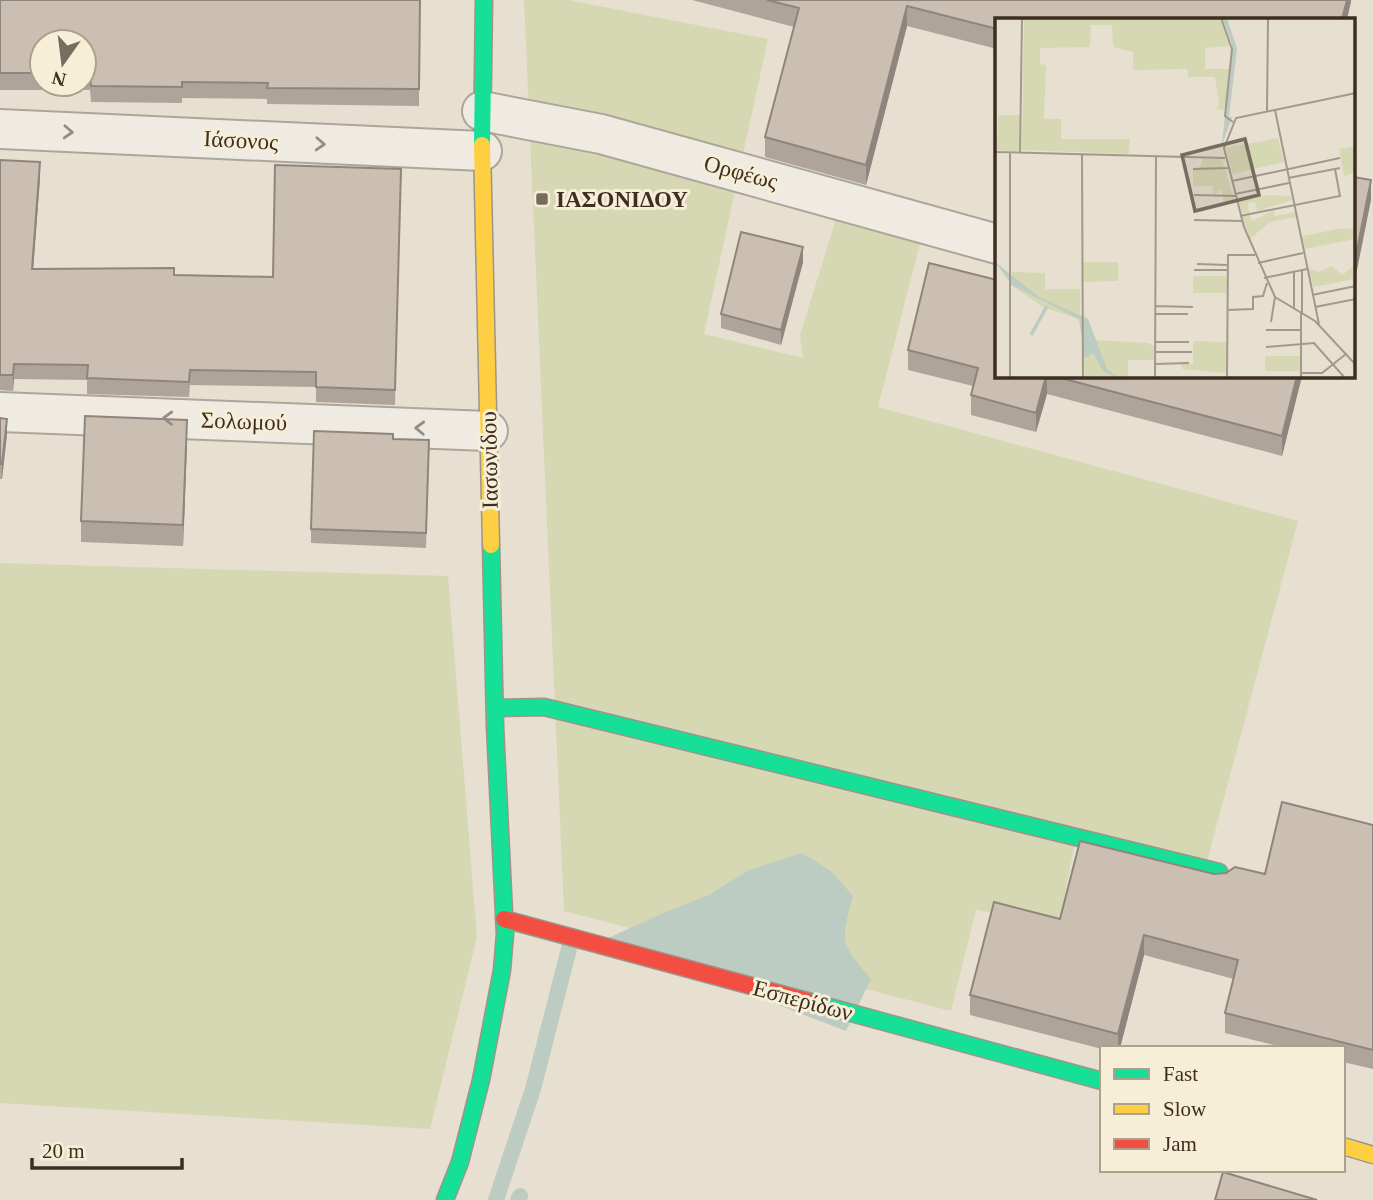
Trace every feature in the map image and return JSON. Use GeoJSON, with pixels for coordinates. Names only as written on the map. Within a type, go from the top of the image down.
{"type":"FeatureCollection","features":[{"type":"Feature","properties":{"kind":"street","name":"Ιασωνίδου"},"geometry":{"type":"LineString","coordinates":[[445,1200],[460,1162],[481,1080],[502,970],[504,919],[488,431],[482,151],[484,0]]}},
{"type":"Feature","properties":{"kind":"street","name":"Ορφέως"},"geometry":{"type":"LineString","coordinates":[[482,111],[601,134],[995,243]]}},
{"type":"Feature","properties":{"kind":"street","name":"Ιάσονος"},"geometry":{"type":"LineString","coordinates":[[0,129],[482,151]]}},
{"type":"Feature","properties":{"kind":"street","name":"Σολωμού"},"geometry":{"type":"LineString","coordinates":[[0,412],[488,431]]}},
{"type":"Feature","properties":{"kind":"street"},"geometry":{"type":"LineString","coordinates":[[495,708],[544,707],[1219,872]]}},
{"type":"Feature","properties":{"kind":"street","name":"Εσπερίδων"},"geometry":{"type":"LineString","coordinates":[[504,919],[1100,1080]]}},
{"type":"Feature","properties":{"kind":"street"},"geometry":{"type":"LineString","coordinates":[[1345,1147],[1373,1154]]}},
{"type":"Feature","properties":{"kind":"green space"},"geometry":{"type":"Polygon","coordinates":[[[524,0],[568,0],[768,39],[704,334],[803,358],[800,335],[842,200],[925,224],[878,407],[1298,521],[1205,869],[1077,833],[1059,925],[976,910],[951,1011],[564,911],[524,0]]]}},
{"type":"Feature","properties":{"kind":"green space"},"geometry":{"type":"Polygon","coordinates":[[[0,563],[448,576],[477,937],[430,1129],[0,1103],[0,563]]]}},
{"type":"Feature","properties":{"kind":"shaded area"},"geometry":{"type":"Polygon","coordinates":[[[802,853],[831,871],[853,896],[845,941],[852,956],[871,979],[846,1031],[606,939],[709,895],[749,870],[802,853]]]}},
{"type":"Feature","properties":{"kind":"building"},"geometry":{"type":"Polygon","coordinates":[[[0,0],[420,0],[419,89],[267,88],[268,83],[182,82],[182,87],[98,86],[98,28],[28,28],[28,73],[0,73],[0,0]]]}},
{"type":"Feature","properties":{"kind":"building"},"geometry":{"type":"Polygon","coordinates":[[[767,0],[1347,0],[1342,18],[995,18],[995,28],[907,6],[866,165],[765,137],[799,8],[767,0]]]}},
{"type":"Feature","properties":{"kind":"building"},"geometry":{"type":"Polygon","coordinates":[[[0,160],[40,162],[32,269],[174,268],[174,275],[273,277],[275,165],[401,169],[395,390],[316,387],[316,372],[190,370],[189,382],[87,378],[88,365],[14,364],[13,375],[0,375],[0,160]]]}},
{"type":"Feature","properties":{"kind":"building"},"geometry":{"type":"Polygon","coordinates":[[[1356,177],[1371,180],[1356,255],[1356,177]]]}},
{"type":"Feature","properties":{"kind":"building"},"geometry":{"type":"Polygon","coordinates":[[[741,232],[803,247],[781,330],[721,314],[741,232]]]}},
{"type":"Feature","properties":{"kind":"building"},"geometry":{"type":"Polygon","coordinates":[[[929,263],[995,280],[995,378],[1045,378],[1036,413],[971,395],[978,368],[908,350],[929,263]]]}},
{"type":"Feature","properties":{"kind":"building"},"geometry":{"type":"Polygon","coordinates":[[[1061,378],[1296,378],[1282,436],[1061,378]]]}},
{"type":"Feature","properties":{"kind":"building"},"geometry":{"type":"Polygon","coordinates":[[[85,416],[187,420],[183,525],[81,521],[85,416]]]}},
{"type":"Feature","properties":{"kind":"building"},"geometry":{"type":"Polygon","coordinates":[[[0,418],[7,419],[2,464],[0,464],[0,418]]]}},
{"type":"Feature","properties":{"kind":"building"},"geometry":{"type":"Polygon","coordinates":[[[314,431],[393,434],[393,439],[429,440],[426,533],[311,529],[314,431]]]}},
{"type":"Feature","properties":{"kind":"building"},"geometry":{"type":"Polygon","coordinates":[[[1282,802],[1373,825],[1373,1050],[1225,1013],[1238,960],[1144,935],[1118,1034],[970,995],[994,902],[1060,919],[1080,841],[1214,874],[1226,873],[1235,867],[1265,874],[1282,802]]]}},
{"type":"Feature","properties":{"kind":"building"},"geometry":{"type":"Polygon","coordinates":[[[1223,1172],[1317,1200],[1215,1200],[1223,1172]]]}},
{"type":"Feature","properties":{"kind":"waterway"},"geometry":{"type":"LineString","coordinates":[[496,1200],[533,1089],[572,937]]}},
{"type":"Feature","properties":{"kind":"waterway"},"geometry":{"type":"LineString","coordinates":[[518,1200],[520,1196]]}},
{"type":"Feature","properties":{"kind":"traffic: fast"},"geometry":{"type":"LineString","coordinates":[[482,145],[484,0]]}},
{"type":"Feature","properties":{"kind":"traffic: fast"},"geometry":{"type":"LineString","coordinates":[[445,1200],[460,1162],[481,1080],[502,970],[505,934],[495,726],[491,545]]}},
{"type":"Feature","properties":{"kind":"traffic: fast"},"geometry":{"type":"LineString","coordinates":[[495,708],[544,707],[1219,872]]}},
{"type":"Feature","properties":{"kind":"traffic: fast"},"geometry":{"type":"LineString","coordinates":[[807,1001],[1100,1080]]}},
{"type":"Feature","properties":{"kind":"traffic: slow"},"geometry":{"type":"LineString","coordinates":[[482,145],[491,545]]}},
{"type":"Feature","properties":{"kind":"traffic: slow"},"geometry":{"type":"LineString","coordinates":[[1345,1147],[1373,1155]]}},
{"type":"Feature","properties":{"kind":"traffic: jam"},"geometry":{"type":"LineString","coordinates":[[504,919],[807,1001]]}},
{"type":"Feature","properties":{"kind":"place","name":"ΙΑΣΟΝΙΔΟΥ"},"geometry":{"type":"Point","coordinates":[542,199]}}]}
